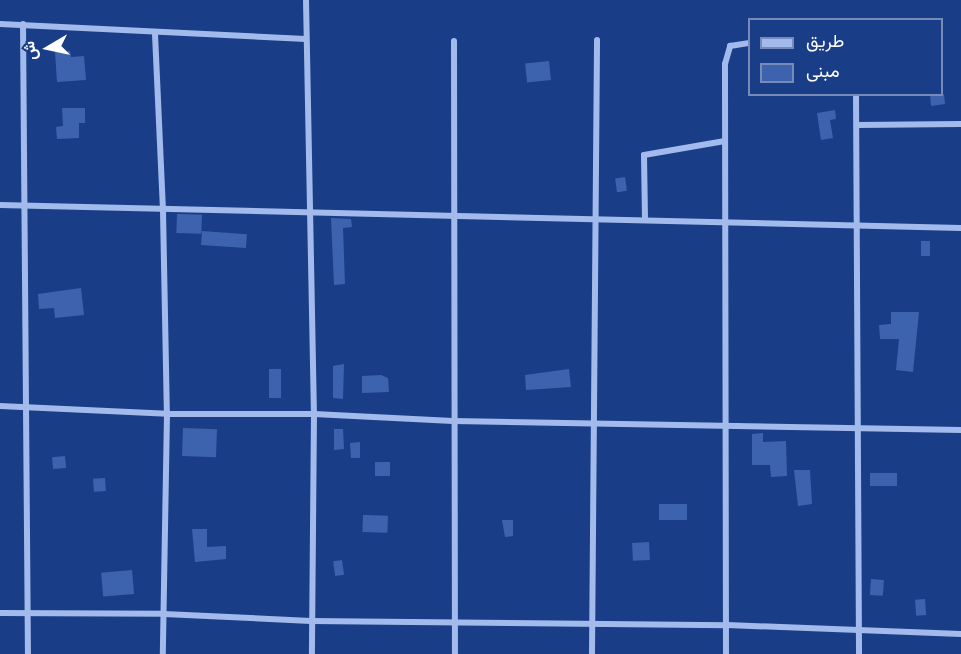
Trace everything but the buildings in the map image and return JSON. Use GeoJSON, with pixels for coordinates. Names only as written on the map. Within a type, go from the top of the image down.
{"type":"FeatureCollection","features":[{"type":"Feature","properties":{"kind":"street"},"geometry":{"type":"LineString","coordinates":[[306,0],[307,213],[314,414],[312,654]]}},
{"type":"Feature","properties":{"kind":"street"},"geometry":{"type":"LineString","coordinates":[[0,24],[155,34],[306,39]]}},
{"type":"Feature","properties":{"kind":"street"},"geometry":{"type":"LineString","coordinates":[[24,24],[28,654]]}},
{"type":"Feature","properties":{"kind":"street"},"geometry":{"type":"LineString","coordinates":[[155,34],[163,211],[166,414],[163,654]]}},
{"type":"Feature","properties":{"kind":"street"},"geometry":{"type":"LineString","coordinates":[[592,654],[593,217],[597,40]]}},
{"type":"Feature","properties":{"kind":"street"},"geometry":{"type":"LineString","coordinates":[[454,41],[455,654]]}},
{"type":"Feature","properties":{"kind":"street"},"geometry":{"type":"LineString","coordinates":[[726,654],[724,221],[726,51],[730,46],[748,43]]}},
{"type":"Feature","properties":{"kind":"street"},"geometry":{"type":"LineString","coordinates":[[856,96],[860,654]]}},
{"type":"Feature","properties":{"kind":"street"},"geometry":{"type":"LineString","coordinates":[[857,125],[961,124]]}},
{"type":"Feature","properties":{"kind":"street"},"geometry":{"type":"LineString","coordinates":[[645,219],[644,154],[725,141]]}},
{"type":"Feature","properties":{"kind":"street"},"geometry":{"type":"LineString","coordinates":[[0,205],[163,211],[593,217],[961,228]]}},
{"type":"Feature","properties":{"kind":"street"},"geometry":{"type":"LineString","coordinates":[[0,406],[166,414],[314,414],[453,421],[724,424],[961,430]]}},
{"type":"Feature","properties":{"kind":"street"},"geometry":{"type":"LineString","coordinates":[[0,613],[164,614],[311,621],[727,626],[961,634]]}}]}
